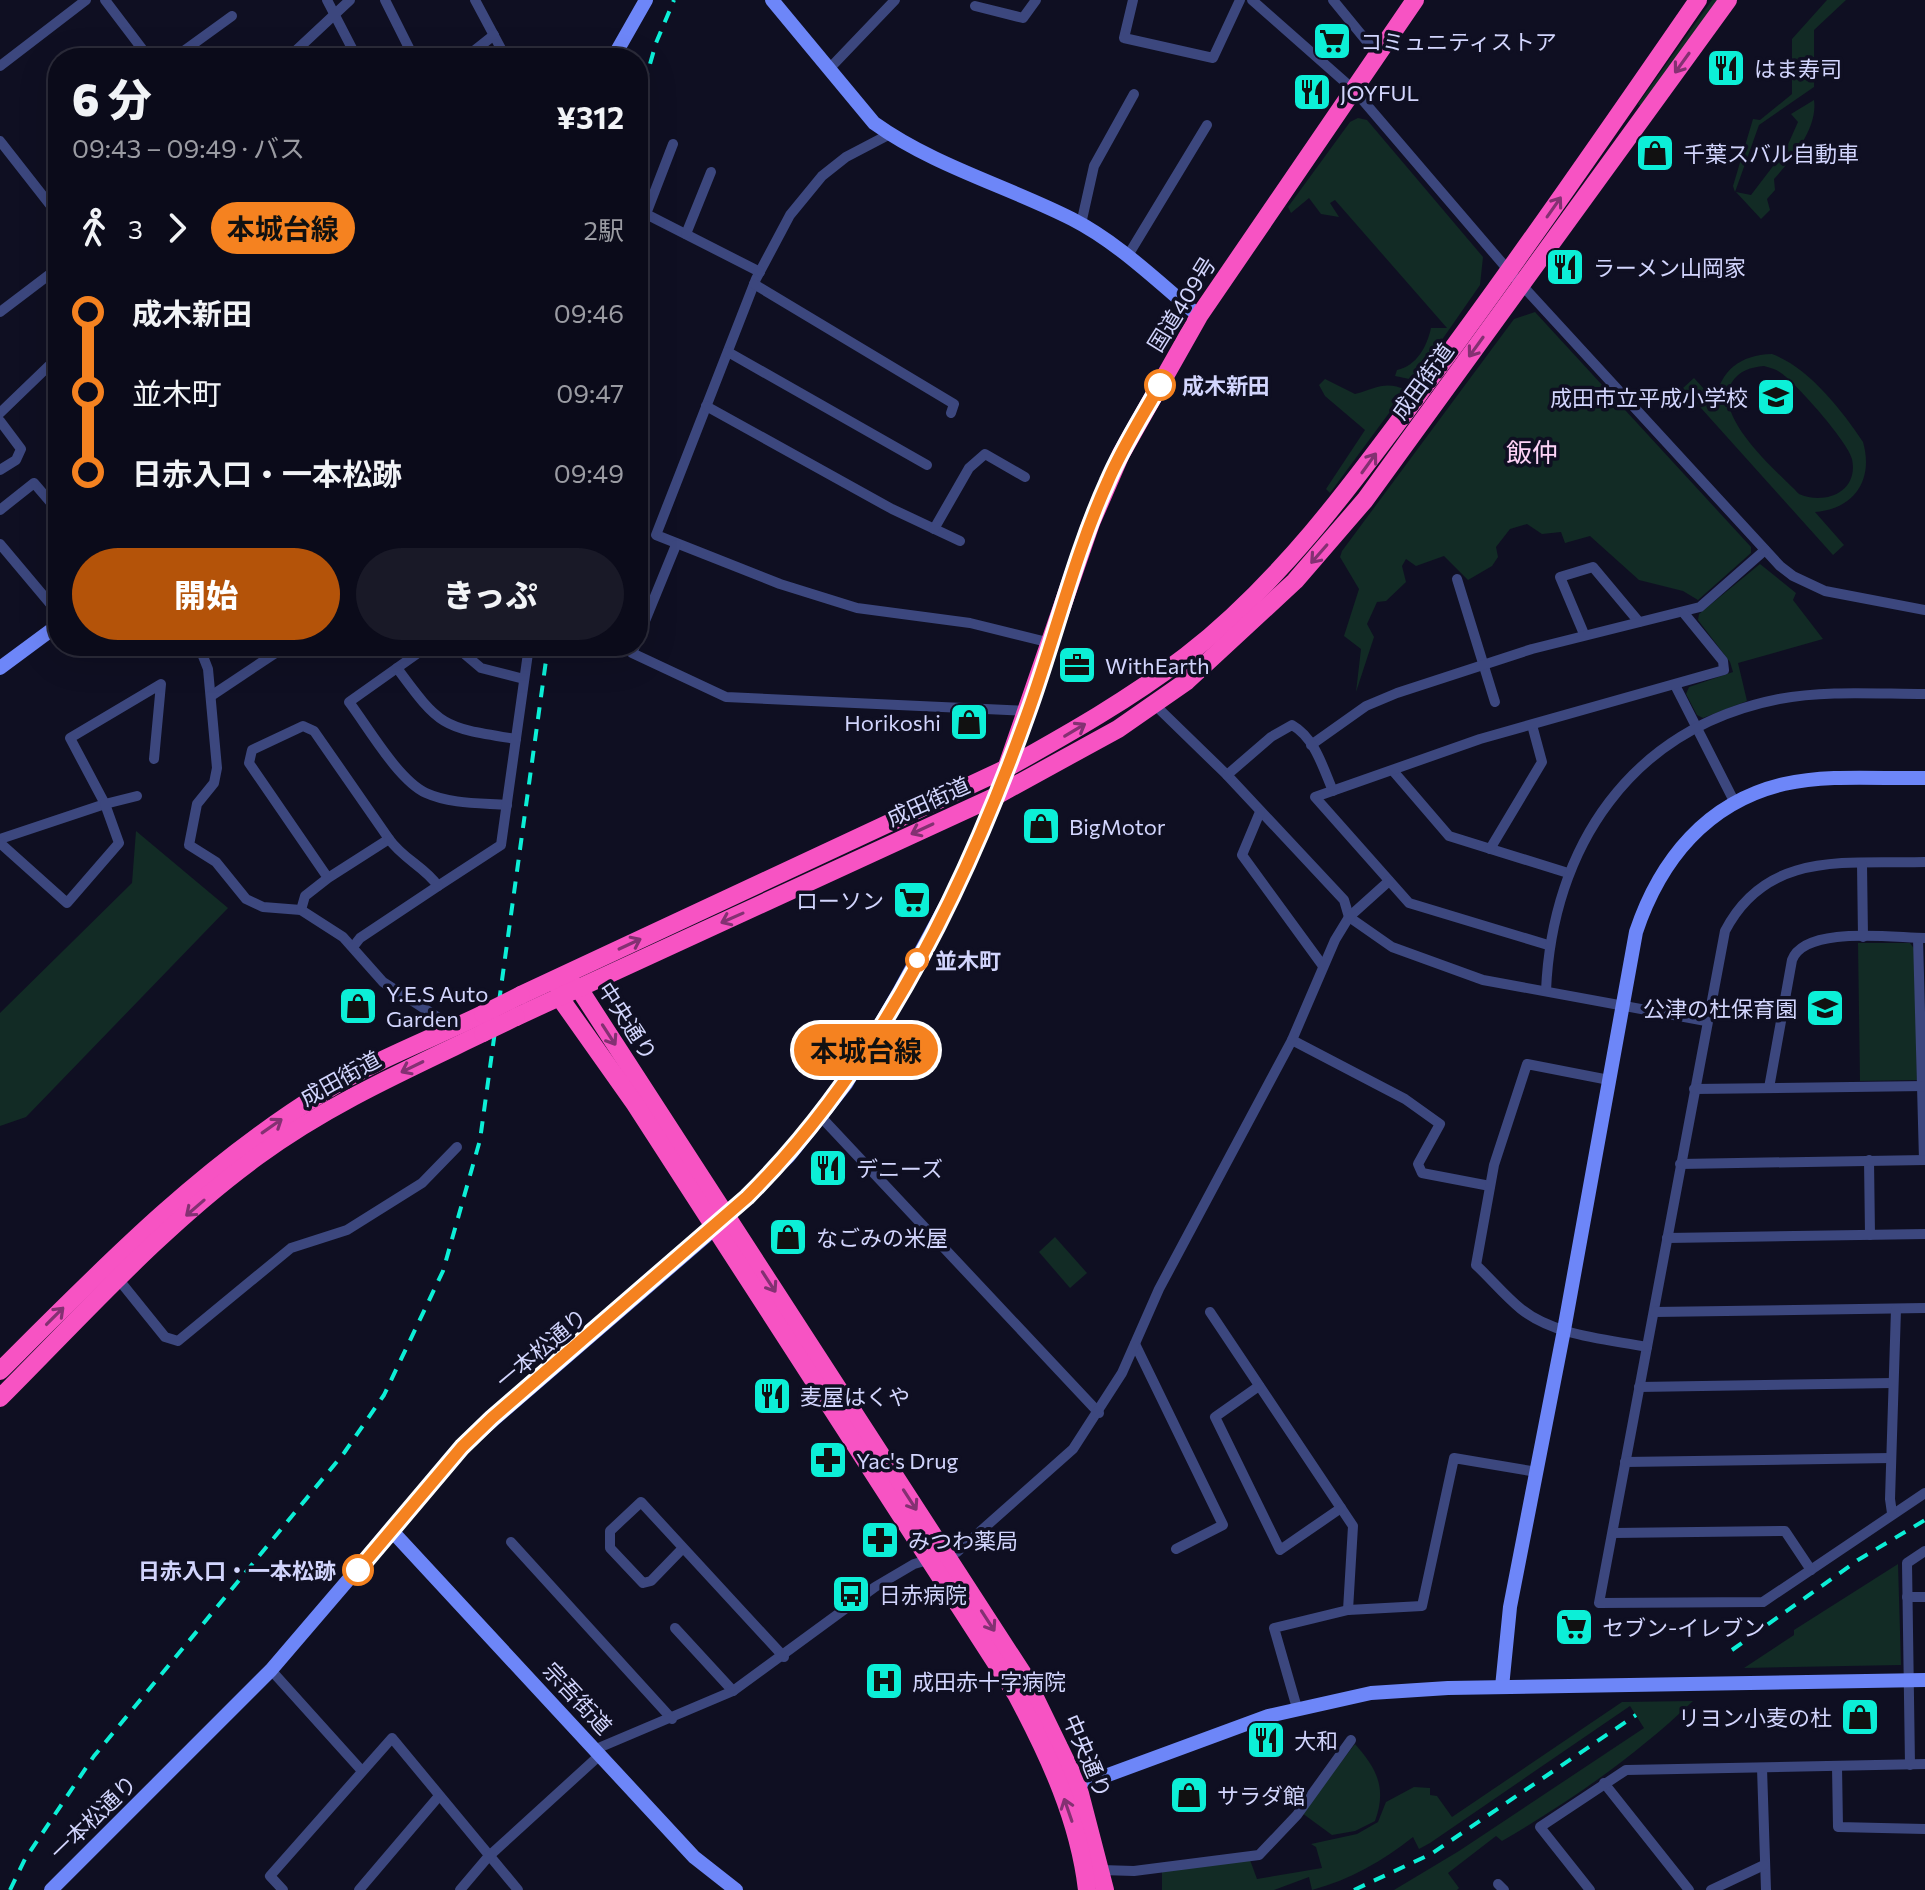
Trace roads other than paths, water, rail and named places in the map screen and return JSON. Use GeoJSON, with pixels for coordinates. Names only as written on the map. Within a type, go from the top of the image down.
{"type":"FeatureCollection","features":[{"type":"Feature","properties":{"kind":"highway","name":"成田街道"},"geometry":{"type":"LineString","coordinates":[[0,1371],[112,1271],[257,1156],[366,1089],[578,987],[994,797],[1155,705],[1233,641],[1295,581],[1365,500],[1516,278],[1698,0]]}},
{"type":"Feature","properties":{"kind":"highway","name":"成田街道"},"geometry":{"type":"LineString","coordinates":[[0,1398],[187,1189],[277,1122],[365,1069],[1007,768],[1074,731],[1187,655],[1282,566],[1358,477],[1516,278],[1728,0]]}},
{"type":"Feature","properties":{"kind":"highway","name":"国道409号"},"geometry":{"type":"LineString","coordinates":[[994,797],[1029,712],[1107,482],[1199,316],[1378,55],[1408,3]]}},
{"type":"Feature","properties":{"kind":"highway","name":"中央通り"},"geometry":{"type":"LineString","coordinates":[[560,977],[578,987],[720,1222],[937,1558],[1044,1747],[1097,1884]]}},
{"type":"Feature","properties":{"kind":"highway"},"geometry":{"type":"LineString","coordinates":[[560,977],[560,998]]}},
{"type":"Feature","properties":{"kind":"highway","name":"中央通り"},"geometry":{"type":"LineString","coordinates":[[560,998],[720,1222]]}},
{"type":"Feature","properties":{"kind":"highway","name":"中央通り"},"geometry":{"type":"LineString","coordinates":[[937,1558],[1025,1677],[1078,1786],[1097,1884]]}},
{"type":"Feature","properties":{"kind":"street"},"geometry":{"type":"LineString","coordinates":[[0,66],[86,0]]}},
{"type":"Feature","properties":{"kind":"street"},"geometry":{"type":"LineString","coordinates":[[105,0],[141,48]]}},
{"type":"Feature","properties":{"kind":"street"},"geometry":{"type":"LineString","coordinates":[[327,0],[352,48]]}},
{"type":"Feature","properties":{"kind":"street"},"geometry":{"type":"LineString","coordinates":[[298,48],[350,0]]}},
{"type":"Feature","properties":{"kind":"street"},"geometry":{"type":"LineString","coordinates":[[385,0],[409,48]]}},
{"type":"Feature","properties":{"kind":"street"},"geometry":{"type":"LineString","coordinates":[[475,0],[501,48]]}},
{"type":"Feature","properties":{"kind":"street"},"geometry":{"type":"LineString","coordinates":[[619,48],[646,0]]}},
{"type":"Feature","properties":{"kind":"street"},"geometry":{"type":"LineString","coordinates":[[772,0],[874,123],[890,134],[1081,224],[1199,316]]}},
{"type":"Feature","properties":{"kind":"street"},"geometry":{"type":"LineString","coordinates":[[830,68],[895,0]]}},
{"type":"Feature","properties":{"kind":"street"},"geometry":{"type":"LineString","coordinates":[[975,6],[1023,18],[1036,0]]}},
{"type":"Feature","properties":{"kind":"street"},"geometry":{"type":"LineString","coordinates":[[1133,0],[1124,38],[1213,58],[1240,0]]}},
{"type":"Feature","properties":{"kind":"street"},"geometry":{"type":"LineString","coordinates":[[1252,0],[1354,90],[1516,278],[1765,550],[1793,576],[1817,588],[1925,610]]}},
{"type":"Feature","properties":{"kind":"street"},"geometry":{"type":"LineString","coordinates":[[1333,0],[1378,55]]}},
{"type":"Feature","properties":{"kind":"street"},"geometry":{"type":"LineString","coordinates":[[188,48],[232,16]]}},
{"type":"Feature","properties":{"kind":"street"},"geometry":{"type":"LineString","coordinates":[[478,48],[494,35]]}},
{"type":"Feature","properties":{"kind":"street"},"geometry":{"type":"LineString","coordinates":[[1081,224],[1094,166],[1134,94]]}},
{"type":"Feature","properties":{"kind":"street"},"geometry":{"type":"LineString","coordinates":[[1127,257],[1207,125]]}},
{"type":"Feature","properties":{"kind":"street"},"geometry":{"type":"LineString","coordinates":[[890,134],[846,157],[822,176],[790,215],[754,284],[656,535],[676,545],[857,608],[970,623],[1051,643]]}},
{"type":"Feature","properties":{"kind":"street"},"geometry":{"type":"LineString","coordinates":[[0,141],[48,202]]}},
{"type":"Feature","properties":{"kind":"street"},"geometry":{"type":"LineString","coordinates":[[648,209],[673,144]]}},
{"type":"Feature","properties":{"kind":"street"},"geometry":{"type":"LineString","coordinates":[[686,234],[711,172]]}},
{"type":"Feature","properties":{"kind":"street"},"geometry":{"type":"LineString","coordinates":[[648,215],[760,272]]}},
{"type":"Feature","properties":{"kind":"street"},"geometry":{"type":"LineString","coordinates":[[0,312],[48,276]]}},
{"type":"Feature","properties":{"kind":"street"},"geometry":{"type":"LineString","coordinates":[[754,284],[954,404],[951,413]]}},
{"type":"Feature","properties":{"kind":"street"},"geometry":{"type":"LineString","coordinates":[[728,352],[927,465]]}},
{"type":"Feature","properties":{"kind":"street"},"geometry":{"type":"LineString","coordinates":[[0,413],[48,367]]}},
{"type":"Feature","properties":{"kind":"street"},"geometry":{"type":"LineString","coordinates":[[706,406],[960,541]]}},
{"type":"Feature","properties":{"kind":"street"},"geometry":{"type":"LineString","coordinates":[[0,421],[21,449],[16,460],[0,470]]}},
{"type":"Feature","properties":{"kind":"street"},"geometry":{"type":"LineString","coordinates":[[934,529],[969,468],[985,454],[1025,477]]}},
{"type":"Feature","properties":{"kind":"street"},"geometry":{"type":"LineString","coordinates":[[0,510],[34,483],[48,499]]}},
{"type":"Feature","properties":{"kind":"street"},"geometry":{"type":"LineString","coordinates":[[0,544],[48,601]]}},
{"type":"Feature","properties":{"kind":"street"},"geometry":{"type":"LineString","coordinates":[[648,614],[676,545]]}},
{"type":"Feature","properties":{"kind":"street"},"geometry":{"type":"LineString","coordinates":[[1311,745],[1366,706],[1584,634],[1700,607],[1765,550]]}},
{"type":"Feature","properties":{"kind":"street"},"geometry":{"type":"LineString","coordinates":[[1584,634],[1560,577],[1593,567],[1639,622]]}},
{"type":"Feature","properties":{"kind":"street"},"geometry":{"type":"LineString","coordinates":[[1457,579],[1495,702]]}},
{"type":"Feature","properties":{"kind":"street"},"geometry":{"type":"LineString","coordinates":[[1548,945],[1409,903],[1315,797],[1394,772],[1480,739],[1676,687],[1724,670],[1723,661],[1683,612]]}},
{"type":"Feature","properties":{"kind":"street"},"geometry":{"type":"LineString","coordinates":[[0,668],[48,632]]}},
{"type":"Feature","properties":{"kind":"street"},"geometry":{"type":"LineString","coordinates":[[203,656],[208,669],[217,768],[214,783],[197,804],[189,845],[216,862],[246,899],[263,907],[301,910],[353,947],[383,982],[439,1018],[448,1031]]}},
{"type":"Feature","properties":{"kind":"street"},"geometry":{"type":"LineString","coordinates":[[211,696],[271,656]]}},
{"type":"Feature","properties":{"kind":"street"},"geometry":{"type":"LineString","coordinates":[[414,656],[349,702],[405,778],[425,793],[459,801],[507,805]]}},
{"type":"Feature","properties":{"kind":"street"},"geometry":{"type":"LineString","coordinates":[[467,656],[481,668],[524,679]]}},
{"type":"Feature","properties":{"kind":"street"},"geometry":{"type":"LineString","coordinates":[[353,947],[360,938],[501,845],[527,656]]}},
{"type":"Feature","properties":{"kind":"street"},"geometry":{"type":"LineString","coordinates":[[638,656],[726,697],[822,704],[976,706],[1029,712]]}},
{"type":"Feature","properties":{"kind":"street"},"geometry":{"type":"LineString","coordinates":[[397,668],[432,715],[460,730],[516,739]]}},
{"type":"Feature","properties":{"kind":"street"},"geometry":{"type":"LineString","coordinates":[[137,796],[105,804],[0,841],[67,903],[119,843],[105,804],[70,738],[161,684],[154,759]]}},
{"type":"Feature","properties":{"kind":"street"},"geometry":{"type":"LineString","coordinates":[[1676,687],[1735,803]]}},
{"type":"Feature","properties":{"kind":"street"},"geometry":{"type":"LineString","coordinates":[[1546,991],[1548,945],[1568,873],[1588,829],[1642,766],[1697,727],[1749,706],[1782,699],[1925,694]]}},
{"type":"Feature","properties":{"kind":"street"},"geometry":{"type":"LineString","coordinates":[[1155,705],[1227,775],[1344,900],[1349,917],[1392,947],[1483,980],[1706,1021]]}},
{"type":"Feature","properties":{"kind":"street"},"geometry":{"type":"LineString","coordinates":[[1227,775],[1271,737],[1292,725],[1311,745],[1333,791]]}},
{"type":"Feature","properties":{"kind":"street"},"geometry":{"type":"LineString","coordinates":[[1490,849],[1542,762],[1532,725]]}},
{"type":"Feature","properties":{"kind":"street"},"geometry":{"type":"LineString","coordinates":[[328,878],[249,763],[252,750],[303,726],[314,731],[404,858],[431,874],[438,886]]}},
{"type":"Feature","properties":{"kind":"street"},"geometry":{"type":"LineString","coordinates":[[1394,772],[1449,836],[1568,873]]}},
{"type":"Feature","properties":{"kind":"street"},"geometry":{"type":"LineString","coordinates":[[1502,1687],[1510,1607],[1636,932],[1661,871],[1682,844],[1735,803],[1785,784],[1814,780],[1925,778]]}},
{"type":"Feature","properties":{"kind":"street","name":"一本松通り"},"geometry":{"type":"LineString","coordinates":[[51,1890],[271,1670],[462,1447],[720,1222],[789,1156],[856,1068],[966,868],[994,797]]}},
{"type":"Feature","properties":{"kind":"street"},"geometry":{"type":"LineString","coordinates":[[1260,812],[1242,855],[1323,966]]}},
{"type":"Feature","properties":{"kind":"street"},"geometry":{"type":"LineString","coordinates":[[301,910],[305,896],[389,839]]}},
{"type":"Feature","properties":{"kind":"street"},"geometry":{"type":"LineString","coordinates":[[1925,862],[1798,868],[1755,891],[1725,931],[1599,1603],[1763,1602],[1925,1493]]}},
{"type":"Feature","properties":{"kind":"street"},"geometry":{"type":"LineString","coordinates":[[1862,864],[1863,937]]}},
{"type":"Feature","properties":{"kind":"street"},"geometry":{"type":"LineString","coordinates":[[460,1890],[488,1857],[598,1752],[733,1691],[784,1657],[875,1587],[914,1564],[957,1552],[1073,1449],[1099,1413],[1135,1344],[1159,1289],[1292,1040],[1323,966],[1349,917],[1389,881]]}},
{"type":"Feature","properties":{"kind":"street"},"geometry":{"type":"LineString","coordinates":[[1680,1164],[1924,1160],[1922,938],[1819,938],[1795,954],[1769,1088]]}},
{"type":"Feature","properties":{"kind":"street"},"geometry":{"type":"LineString","coordinates":[[1292,1040],[1405,1099],[1440,1124],[1418,1164],[1422,1173],[1490,1186]]}},
{"type":"Feature","properties":{"kind":"street"},"geometry":{"type":"LineString","coordinates":[[1609,1080],[1527,1064],[1490,1186],[1476,1265],[1523,1311],[1564,1330],[1647,1347]]}},
{"type":"Feature","properties":{"kind":"street"},"geometry":{"type":"LineString","coordinates":[[1694,1089],[1924,1086]]}},
{"type":"Feature","properties":{"kind":"street"},"geometry":{"type":"LineString","coordinates":[[821,1117],[1099,1413]]}},
{"type":"Feature","properties":{"kind":"street"},"geometry":{"type":"LineString","coordinates":[[112,1271],[165,1337],[178,1341],[291,1248],[347,1230],[422,1183],[457,1147]]}},
{"type":"Feature","properties":{"kind":"street"},"geometry":{"type":"LineString","coordinates":[[1869,1160],[1870,1235]]}},
{"type":"Feature","properties":{"kind":"street"},"geometry":{"type":"LineString","coordinates":[[1667,1238],[1925,1234]]}},
{"type":"Feature","properties":{"kind":"street"},"geometry":{"type":"LineString","coordinates":[[1654,1312],[1925,1308]]}},
{"type":"Feature","properties":{"kind":"street"},"geometry":{"type":"LineString","coordinates":[[1892,1513],[1896,1309]]}},
{"type":"Feature","properties":{"kind":"street"},"geometry":{"type":"LineString","coordinates":[[1210,1312],[1353,1526],[1348,1610]]}},
{"type":"Feature","properties":{"kind":"street"},"geometry":{"type":"LineString","coordinates":[[1135,1344],[1223,1525],[1176,1549]]}},
{"type":"Feature","properties":{"kind":"street"},"geometry":{"type":"LineString","coordinates":[[1639,1387],[1893,1383]]}},
{"type":"Feature","properties":{"kind":"street"},"geometry":{"type":"LineString","coordinates":[[1259,1386],[1215,1417],[1280,1550],[1341,1508]]}},
{"type":"Feature","properties":{"kind":"street"},"geometry":{"type":"LineString","coordinates":[[1297,1708],[1274,1628],[1348,1610],[1422,1606],[1454,1458],[1537,1472]]}},
{"type":"Feature","properties":{"kind":"street"},"geometry":{"type":"LineString","coordinates":[[1625,1462],[1891,1458]]}},
{"type":"Feature","properties":{"kind":"street"},"geometry":{"type":"LineString","coordinates":[[683,1548],[651,1581],[643,1583],[610,1548],[610,1531],[641,1502],[784,1657]]}},
{"type":"Feature","properties":{"kind":"street","name":"宗吾街道"},"geometry":{"type":"LineString","coordinates":[[392,1531],[694,1857],[736,1890]]}},
{"type":"Feature","properties":{"kind":"street"},"geometry":{"type":"LineString","coordinates":[[1613,1533],[1785,1531],[1811,1570]]}},
{"type":"Feature","properties":{"kind":"street"},"geometry":{"type":"LineString","coordinates":[[511,1542],[672,1719]]}},
{"type":"Feature","properties":{"kind":"street"},"geometry":{"type":"LineString","coordinates":[[1910,1765],[1907,1563],[1925,1551]]}},
{"type":"Feature","properties":{"kind":"street"},"geometry":{"type":"LineString","coordinates":[[1907,1597],[1925,1597]]}},
{"type":"Feature","properties":{"kind":"street"},"geometry":{"type":"LineString","coordinates":[[675,1628],[733,1691]]}},
{"type":"Feature","properties":{"kind":"street"},"geometry":{"type":"LineString","coordinates":[[271,1670],[362,1771]]}},
{"type":"Feature","properties":{"kind":"street"},"geometry":{"type":"LineString","coordinates":[[1078,1786],[1297,1708],[1371,1693],[1502,1687],[1925,1680]]}},
{"type":"Feature","properties":{"kind":"street"},"geometry":{"type":"LineString","coordinates":[[283,1890],[270,1876],[392,1738],[518,1890]]}},
{"type":"Feature","properties":{"kind":"street"},"geometry":{"type":"LineString","coordinates":[[1097,1884],[1134,1871],[1259,1855],[1297,1815],[1351,1740]]}},
{"type":"Feature","properties":{"kind":"street"},"geometry":{"type":"LineString","coordinates":[[1590,1890],[1540,1827],[1626,1770],[1925,1764]]}},
{"type":"Feature","properties":{"kind":"street"},"geometry":{"type":"LineString","coordinates":[[1837,1766],[1838,1827],[1925,1829]]}},
{"type":"Feature","properties":{"kind":"street"},"geometry":{"type":"LineString","coordinates":[[1762,1768],[1766,1890]]}},
{"type":"Feature","properties":{"kind":"street"},"geometry":{"type":"LineString","coordinates":[[1604,1783],[1689,1890]]}},
{"type":"Feature","properties":{"kind":"street"},"geometry":{"type":"LineString","coordinates":[[359,1890],[439,1796]]}},
{"type":"Feature","properties":{"kind":"street"},"geometry":{"type":"LineString","coordinates":[[1711,1890],[1764,1865]]}},
{"type":"Feature","properties":{"kind":"railway"},"geometry":{"type":"LineString","coordinates":[[648,71],[674,0]]}},
{"type":"Feature","properties":{"kind":"railway"},"geometry":{"type":"LineString","coordinates":[[10,1890],[25,1859],[94,1756],[344,1453],[384,1395],[443,1271],[480,1140],[547,656]]}},
{"type":"Feature","properties":{"kind":"railway"},"geometry":{"type":"LineString","coordinates":[[1732,1650],[1858,1560],[1925,1520]]}},
{"type":"Feature","properties":{"kind":"railway"},"geometry":{"type":"LineString","coordinates":[[1354,1890],[1431,1854],[1636,1715]]}},
{"type":"Feature","properties":{"kind":"place","name":"コミュニティストア"},"geometry":{"type":"Point","coordinates":[1332,41]}},
{"type":"Feature","properties":{"kind":"place","name":"はま寿司"},"geometry":{"type":"Point","coordinates":[1726,68]}},
{"type":"Feature","properties":{"kind":"place","name":"JOYFUL"},"geometry":{"type":"Point","coordinates":[1312,92]}},
{"type":"Feature","properties":{"kind":"place","name":"千葉スバル自動車"},"geometry":{"type":"Point","coordinates":[1655,153]}},
{"type":"Feature","properties":{"kind":"place","name":"ラーメン山岡家"},"geometry":{"type":"Point","coordinates":[1565,267]}},
{"type":"Feature","properties":{"kind":"place","name":"成木新田"},"geometry":{"type":"Point","coordinates":[1160,385]}},
{"type":"Feature","properties":{"kind":"place","name":"成田市立平成小学校"},"geometry":{"type":"Point","coordinates":[1776,397]}},
{"type":"Feature","properties":{"kind":"place","name":"WithEarth"},"geometry":{"type":"Point","coordinates":[1077,665]}},
{"type":"Feature","properties":{"kind":"place","name":"Horikoshi"},"geometry":{"type":"Point","coordinates":[969,722]}},
{"type":"Feature","properties":{"kind":"place","name":"BigMotor"},"geometry":{"type":"Point","coordinates":[1041,826]}},
{"type":"Feature","properties":{"kind":"place","name":"ローソン"},"geometry":{"type":"Point","coordinates":[912,900]}},
{"type":"Feature","properties":{"kind":"place","name":"並木町"},"geometry":{"type":"Point","coordinates":[917,960]}},
{"type":"Feature","properties":{"kind":"place","name":"Y.E.S Auto Garden"},"geometry":{"type":"Point","coordinates":[358,1006]}},
{"type":"Feature","properties":{"kind":"place","name":"公津の杜保育園"},"geometry":{"type":"Point","coordinates":[1825,1008]}},
{"type":"Feature","properties":{"kind":"place","name":"デニーズ"},"geometry":{"type":"Point","coordinates":[828,1168]}},
{"type":"Feature","properties":{"kind":"place","name":"なごみの米屋"},"geometry":{"type":"Point","coordinates":[788,1237]}},
{"type":"Feature","properties":{"kind":"place","name":"麦屋はくや"},"geometry":{"type":"Point","coordinates":[772,1396]}},
{"type":"Feature","properties":{"kind":"place","name":"Yac's Drug"},"geometry":{"type":"Point","coordinates":[828,1460]}},
{"type":"Feature","properties":{"kind":"place","name":"みつわ薬局"},"geometry":{"type":"Point","coordinates":[880,1540]}},
{"type":"Feature","properties":{"kind":"place","name":"日赤入口・一本松跡"},"geometry":{"type":"Point","coordinates":[358,1570]}},
{"type":"Feature","properties":{"kind":"place","name":"日赤病院"},"geometry":{"type":"Point","coordinates":[851,1594]}},
{"type":"Feature","properties":{"kind":"place","name":"セブン-イレブン"},"geometry":{"type":"Point","coordinates":[1574,1627]}},
{"type":"Feature","properties":{"kind":"place","name":"成田赤十字病院"},"geometry":{"type":"Point","coordinates":[884,1681]}},
{"type":"Feature","properties":{"kind":"place","name":"リヨン小麦の杜"},"geometry":{"type":"Point","coordinates":[1860,1717]}},
{"type":"Feature","properties":{"kind":"place","name":"大和"},"geometry":{"type":"Point","coordinates":[1266,1740]}},
{"type":"Feature","properties":{"kind":"place","name":"サラダ館"},"geometry":{"type":"Point","coordinates":[1189,1795]}},
{"type":"Feature","properties":{"kind":"district","name":"飯仲"},"geometry":{"type":"Point","coordinates":[1532,451]}}]}
